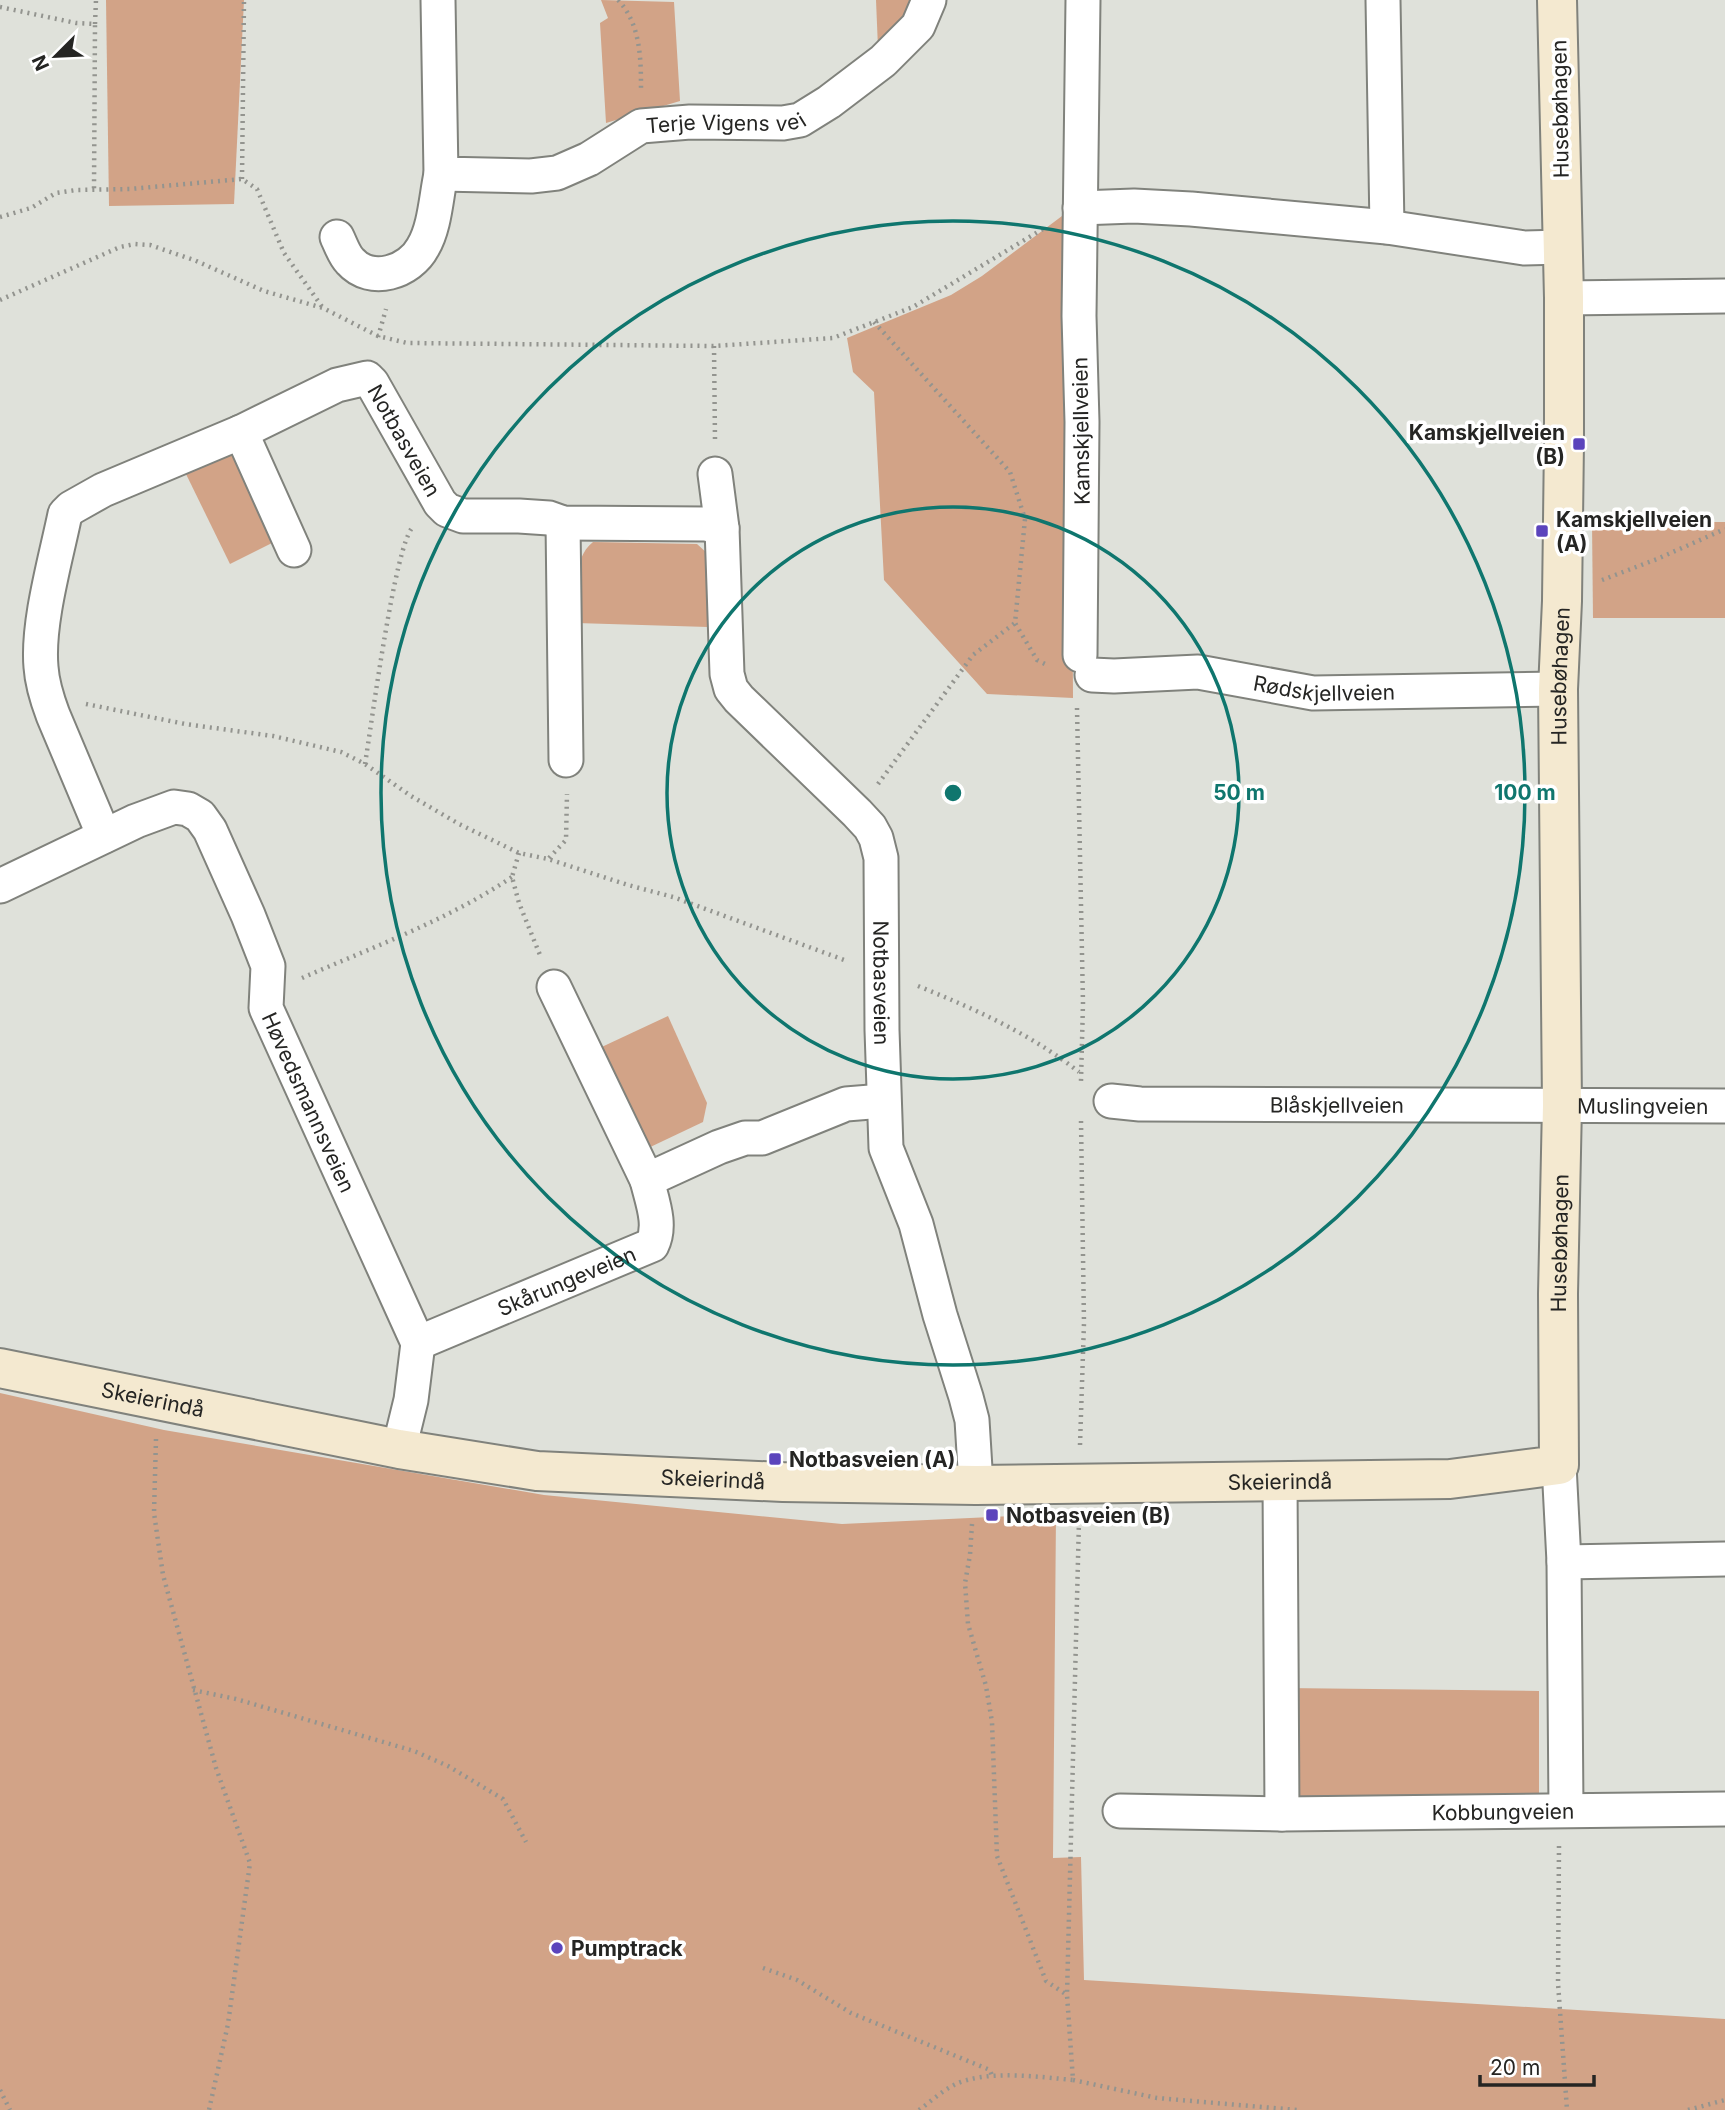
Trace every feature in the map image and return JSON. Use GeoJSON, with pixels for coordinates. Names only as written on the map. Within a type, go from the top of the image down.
{"type":"FeatureCollection","features":[{"type":"Feature","properties":{"kind":"street"},"geometry":{"type":"LineString","coordinates":[[337,237],[350,262],[377,274],[397,271],[407,266],[424,246],[440,174],[438,0]]}},
{"type":"Feature","properties":{"kind":"street","name":"Terje Vigens vei"},"geometry":{"type":"LineString","coordinates":[[440,174],[531,176],[557,173],[589,159],[641,126],[690,122],[783,123],[800,120],[829,102],[883,61],[918,26],[929,0]]}},
{"type":"Feature","properties":{"kind":"street","name":"Kamskjellveien"},"geometry":{"type":"LineString","coordinates":[[1083,0],[1079,316],[1083,667]]}},
{"type":"Feature","properties":{"kind":"street"},"geometry":{"type":"LineString","coordinates":[[1383,0],[1387,227]]}},
{"type":"Feature","properties":{"kind":"street","name":"Husebøhagen"},"geometry":{"type":"LineString","coordinates":[[1558,0],[1564,298],[1562,601],[1558,689],[1562,1105],[1559,1465],[1564,1562],[1566,1809]]}},
{"type":"Feature","properties":{"kind":"street"},"geometry":{"type":"LineString","coordinates":[[1080,208],[1133,206],[1191,209],[1387,227],[1524,248],[1563,247]]}},
{"type":"Feature","properties":{"kind":"street"},"geometry":{"type":"LineString","coordinates":[[1564,298],[1725,296]]}},
{"type":"Feature","properties":{"kind":"street","name":"Notbasveien"},"geometry":{"type":"LineString","coordinates":[[241,432],[337,385],[367,377],[402,432],[440,503],[447,510],[463,516],[549,518],[563,523],[706,524],[722,528]]}},
{"type":"Feature","properties":{"kind":"street"},"geometry":{"type":"LineString","coordinates":[[104,836],[46,698],[40,666],[45,612],[65,514],[103,490],[241,432],[294,550]]}},
{"type":"Feature","properties":{"kind":"street","name":"Notbasveien"},"geometry":{"type":"LineString","coordinates":[[715,474],[722,528],[727,674],[731,689],[870,827],[881,858],[883,1101],[886,1148],[916,1224],[940,1315],[967,1397],[972,1420],[976,1485]]}},
{"type":"Feature","properties":{"kind":"street"},"geometry":{"type":"LineString","coordinates":[[563,523],[566,760]]}},
{"type":"Feature","properties":{"kind":"street","name":"Rødskjellveien"},"geometry":{"type":"LineString","coordinates":[[1083,667],[1114,676],[1198,672],[1313,693],[1558,689]]}},
{"type":"Feature","properties":{"kind":"street","name":"Høvedsmannsveien"},"geometry":{"type":"LineString","coordinates":[[0,886],[104,836],[174,807],[188,809],[200,816],[210,830],[268,966],[266,1008],[418,1343]]}},
{"type":"Feature","properties":{"kind":"street","name":"Skårungeveien"},"geometry":{"type":"LineString","coordinates":[[418,1343],[652,1245],[657,1236],[655,1212],[646,1180],[554,988]]}},
{"type":"Feature","properties":{"kind":"street"},"geometry":{"type":"LineString","coordinates":[[646,1180],[719,1147],[745,1138],[762,1138],[846,1104],[883,1101]]}},
{"type":"Feature","properties":{"kind":"street","name":"Blåskjellveien"},"geometry":{"type":"LineString","coordinates":[[1111,1101],[1152,1104],[1562,1105]]}},
{"type":"Feature","properties":{"kind":"street","name":"Muslingveien"},"geometry":{"type":"LineString","coordinates":[[1562,1105],[1725,1106]]}},
{"type":"Feature","properties":{"kind":"street"},"geometry":{"type":"LineString","coordinates":[[398,1450],[411,1399],[418,1343]]}},
{"type":"Feature","properties":{"kind":"street","name":"Skeierindå"},"geometry":{"type":"LineString","coordinates":[[0,1368],[398,1450],[537,1471],[783,1482],[1079,1485],[1450,1479],[1559,1465]]}},
{"type":"Feature","properties":{"kind":"street"},"geometry":{"type":"LineString","coordinates":[[1280,1480],[1282,1814]]}},
{"type":"Feature","properties":{"kind":"street"},"geometry":{"type":"LineString","coordinates":[[1564,1562],[1725,1559]]}},
{"type":"Feature","properties":{"kind":"street","name":"Kobbungveien"},"geometry":{"type":"LineString","coordinates":[[1120,1811],[1282,1814],[1725,1809]]}},
{"type":"Feature","properties":{"kind":"path"},"geometry":{"type":"LineString","coordinates":[[94,189],[96,0]]}},
{"type":"Feature","properties":{"kind":"path"},"geometry":{"type":"LineString","coordinates":[[242,179],[244,0]]}},
{"type":"Feature","properties":{"kind":"path"},"geometry":{"type":"LineString","coordinates":[[618,0],[633,22],[639,43],[641,126]]}},
{"type":"Feature","properties":{"kind":"path"},"geometry":{"type":"LineString","coordinates":[[0,7],[76,23],[95,24]]}},
{"type":"Feature","properties":{"kind":"path"},"geometry":{"type":"LineString","coordinates":[[0,217],[31,208],[51,198],[55,193],[242,179],[257,189],[284,253],[323,308]]}},
{"type":"Feature","properties":{"kind":"path"},"geometry":{"type":"LineString","coordinates":[[0,300],[120,247],[135,244],[150,245],[194,260],[264,291],[323,308],[378,336],[407,343],[714,346],[833,338],[913,307],[1080,208]]}},
{"type":"Feature","properties":{"kind":"path"},"geometry":{"type":"LineString","coordinates":[[874,322],[1010,472],[1025,519],[1015,623],[1037,660],[1065,672],[1083,667],[1081,1083]]}},
{"type":"Feature","properties":{"kind":"path"},"geometry":{"type":"LineString","coordinates":[[714,346],[715,474]]}},
{"type":"Feature","properties":{"kind":"path"},"geometry":{"type":"LineString","coordinates":[[365,764],[389,616],[408,532],[440,503]]}},
{"type":"Feature","properties":{"kind":"path"},"geometry":{"type":"LineString","coordinates":[[1599,581],[1725,529]]}},
{"type":"Feature","properties":{"kind":"path"},"geometry":{"type":"LineString","coordinates":[[857,813],[973,655],[1015,623]]}},
{"type":"Feature","properties":{"kind":"path"},"geometry":{"type":"LineString","coordinates":[[46,698],[273,736],[341,752],[365,764],[411,796],[459,824],[519,853],[548,859],[628,886],[673,897],[883,974],[1008,1024],[1050,1049],[1080,1072]]}},
{"type":"Feature","properties":{"kind":"path"},"geometry":{"type":"LineString","coordinates":[[548,859],[566,840],[566,760]]}},
{"type":"Feature","properties":{"kind":"path"},"geometry":{"type":"LineString","coordinates":[[519,853],[512,877],[523,913],[554,988]]}},
{"type":"Feature","properties":{"kind":"path"},"geometry":{"type":"LineString","coordinates":[[294,981],[432,922],[494,890],[512,877]]}},
{"type":"Feature","properties":{"kind":"path"},"geometry":{"type":"LineString","coordinates":[[1073,2080],[1067,1995],[1084,1323],[1081,1118]]}},
{"type":"Feature","properties":{"kind":"path"},"geometry":{"type":"LineString","coordinates":[[158,1399],[154,1513],[163,1575],[216,1768],[250,1864],[228,2024],[209,2110]]}},
{"type":"Feature","properties":{"kind":"path"},"geometry":{"type":"LineString","coordinates":[[971,1541],[965,1583],[968,1624],[986,1686],[992,1722],[997,1856],[1046,1981],[1067,1995]]}},
{"type":"Feature","properties":{"kind":"path"},"geometry":{"type":"LineString","coordinates":[[193,1690],[236,1699],[414,1751],[448,1766],[503,1799],[526,1842]]}},
{"type":"Feature","properties":{"kind":"path"},"geometry":{"type":"LineString","coordinates":[[1566,1809],[1559,1823],[1558,1983],[1567,2110]]}},
{"type":"Feature","properties":{"kind":"path"},"geometry":{"type":"LineString","coordinates":[[763,1968],[797,1980],[850,2013],[990,2070],[992,2076]]}},
{"type":"Feature","properties":{"kind":"path"},"geometry":{"type":"LineString","coordinates":[[919,2110],[956,2084],[992,2076],[1026,2075],[1073,2080],[1157,2098],[1297,2110]]}},
{"type":"Feature","properties":{"kind":"path"},"geometry":{"type":"LineString","coordinates":[[0,2090],[10,2110]]}},
{"type":"Feature","properties":{"kind":"path"},"geometry":{"type":"LineString","coordinates":[[1688,2110],[1725,2100]]}},
{"type":"Feature","properties":{"kind":"shaded area"},"geometry":{"type":"Polygon","coordinates":[[[106,0],[244,0],[234,204],[109,206],[106,0]]]}},
{"type":"Feature","properties":{"kind":"shaded area"},"geometry":{"type":"Polygon","coordinates":[[[601,0],[674,2],[680,101],[606,123],[600,23],[608,18],[601,0]]]}},
{"type":"Feature","properties":{"kind":"shaded area"},"geometry":{"type":"Polygon","coordinates":[[[876,0],[909,0],[907,18],[878,48],[876,0]]]}},
{"type":"Feature","properties":{"kind":"shaded area"},"geometry":{"type":"Polygon","coordinates":[[[1070,210],[1073,698],[987,694],[884,580],[874,392],[853,372],[847,338],[951,295],[982,276],[1070,210]]]}},
{"type":"Feature","properties":{"kind":"shaded area"},"geometry":{"type":"Polygon","coordinates":[[[219,453],[238,455],[278,540],[230,564],[185,472],[219,453]]]}},
{"type":"Feature","properties":{"kind":"shaded area"},"geometry":{"type":"Polygon","coordinates":[[[1592,522],[1725,522],[1725,618],[1593,618],[1592,522]]]}},
{"type":"Feature","properties":{"kind":"shaded area"},"geometry":{"type":"Polygon","coordinates":[[[593,542],[697,544],[708,554],[708,627],[576,623],[578,569],[586,549],[593,542]]]}},
{"type":"Feature","properties":{"kind":"shaded area"},"geometry":{"type":"Polygon","coordinates":[[[668,1016],[707,1103],[703,1122],[644,1150],[591,1052],[668,1016]]]}},
{"type":"Feature","properties":{"kind":"shaded area"},"geometry":{"type":"Polygon","coordinates":[[[0,1393],[164,1430],[544,1495],[842,1524],[1056,1514],[1053,1858],[1081,1857],[1084,1980],[1725,2019],[1725,2110],[0,2110],[0,1393]]]}},
{"type":"Feature","properties":{"kind":"shaded area"},"geometry":{"type":"Polygon","coordinates":[[[1285,1688],[1539,1691],[1539,1795],[1284,1809],[1285,1688]]]}},
{"type":"Feature","properties":{"kind":"place","name":"Kamskjellveien (B)"},"geometry":{"type":"Point","coordinates":[1579,444]}},
{"type":"Feature","properties":{"kind":"place","name":"Kamskjellveien (A)"},"geometry":{"type":"Point","coordinates":[1542,531]}},
{"type":"Feature","properties":{"kind":"place","name":"Notbasveien (A)"},"geometry":{"type":"Point","coordinates":[775,1459]}},
{"type":"Feature","properties":{"kind":"place","name":"Notbasveien (B)"},"geometry":{"type":"Point","coordinates":[992,1515]}},
{"type":"Feature","properties":{"kind":"place","name":"Pumptrack"},"geometry":{"type":"Point","coordinates":[557,1948]}}]}
